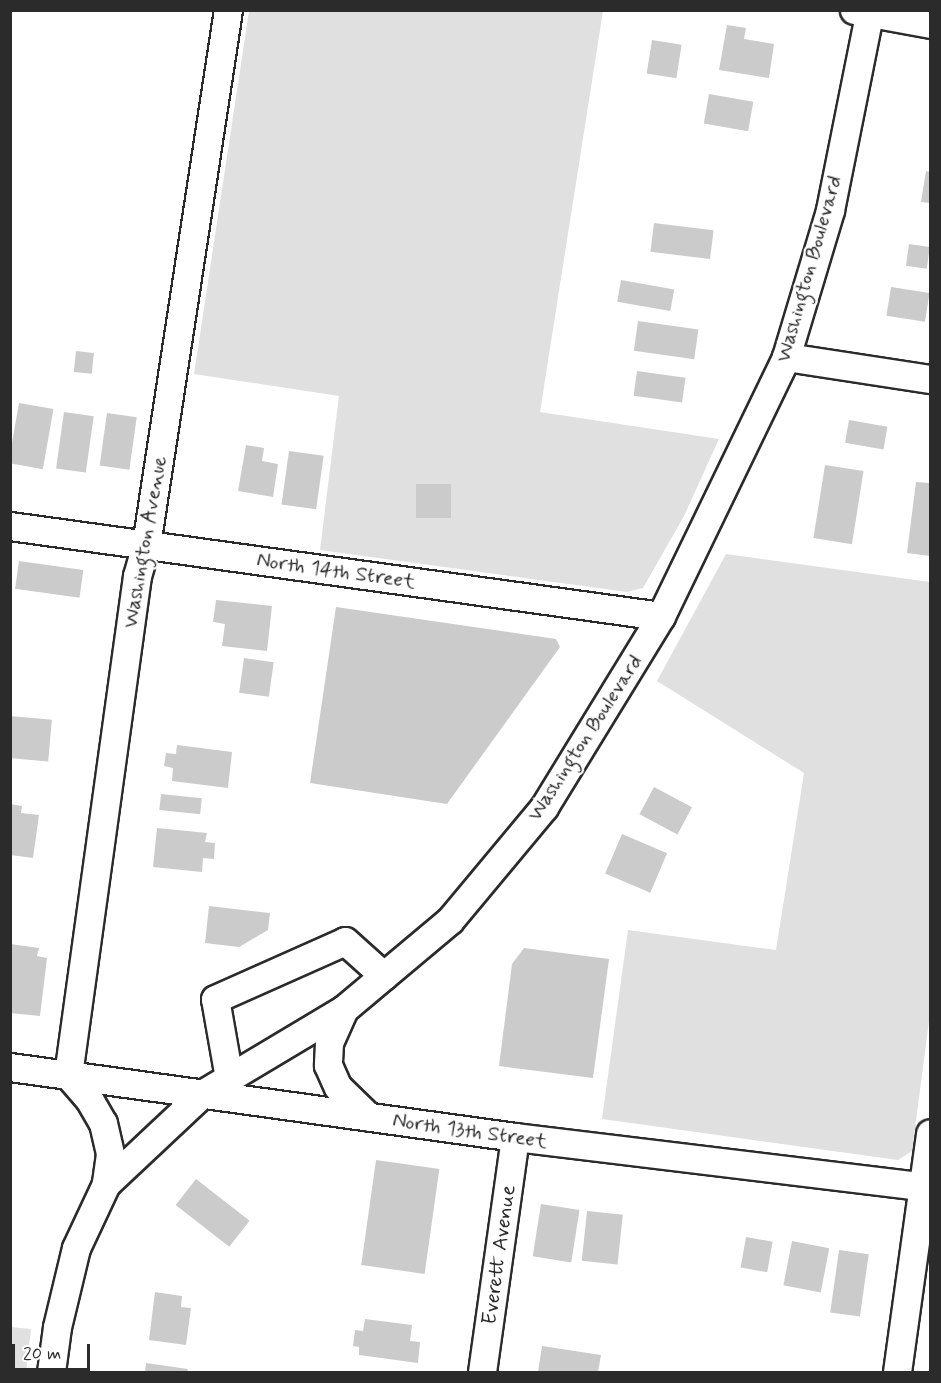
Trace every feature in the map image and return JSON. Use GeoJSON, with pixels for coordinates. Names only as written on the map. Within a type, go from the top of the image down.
{"type":"FeatureCollection","features":[{"type":"Feature","properties":{"kind":"street","name":"Washington Avenue"},"geometry":{"type":"LineString","coordinates":[[68,1075],[137,576],[146,545],[228,10]]}},
{"type":"Feature","properties":{"kind":"street"},"geometry":{"type":"LineString","coordinates":[[865,12],[930,24]]}},
{"type":"Feature","properties":{"kind":"street","name":"Washington Boulevard"},"geometry":{"type":"LineString","coordinates":[[51,1372],[57,1327],[76,1248],[106,1184],[202,1094],[344,1009],[450,920],[544,807],[662,616],[786,357],[830,210],[865,12]]}},
{"type":"Feature","properties":{"kind":"street"},"geometry":{"type":"LineString","coordinates":[[786,357],[930,379]]}},
{"type":"Feature","properties":{"kind":"street","name":"North 14th Street"},"geometry":{"type":"LineString","coordinates":[[10,526],[662,616]]}},
{"type":"Feature","properties":{"kind":"street"},"geometry":{"type":"LineString","coordinates":[[229,1078],[215,999],[345,941],[384,976]]}},
{"type":"Feature","properties":{"kind":"street"},"geometry":{"type":"LineString","coordinates":[[344,1009],[329,1043],[328,1065],[338,1087],[369,1117]]}},
{"type":"Feature","properties":{"kind":"street","name":"North 13th Street"},"geometry":{"type":"LineString","coordinates":[[10,1067],[515,1137],[927,1186]]}},
{"type":"Feature","properties":{"kind":"street"},"geometry":{"type":"LineString","coordinates":[[68,1075],[89,1099],[103,1123],[110,1154],[106,1184]]}},
{"type":"Feature","properties":{"kind":"street"},"geometry":{"type":"LineString","coordinates":[[897,1372],[927,1186],[930,1133]]}},
{"type":"Feature","properties":{"kind":"street","name":"Everett Avenue"},"geometry":{"type":"LineString","coordinates":[[482,1372],[515,1137]]}},
{"type":"Feature","properties":{"kind":"shaded area"},"geometry":{"type":"Polygon","coordinates":[[[249,11],[603,11],[540,412],[719,439],[684,516],[643,588],[627,592],[320,550],[339,396],[194,374],[249,11]]]}},
{"type":"Feature","properties":{"kind":"shaded area"},"geometry":{"type":"Polygon","coordinates":[[[726,554],[930,582],[930,1014],[912,1151],[898,1160],[602,1119],[628,930],[776,950],[804,773],[657,681],[726,554]]]}},
{"type":"Feature","properties":{"kind":"shaded area"},"geometry":{"type":"Polygon","coordinates":[[[11,1327],[31,1329],[26,1372],[11,1372],[11,1327]]]}},
{"type":"Feature","properties":{"kind":"building"},"geometry":{"type":"Polygon","coordinates":[[[727,25],[746,28],[744,39],[774,44],[769,78],[719,70],[727,25]]]}},
{"type":"Feature","properties":{"kind":"building"},"geometry":{"type":"Polygon","coordinates":[[[652,40],[682,45],[676,78],[647,74],[652,40]]]}},
{"type":"Feature","properties":{"kind":"building"},"geometry":{"type":"Polygon","coordinates":[[[709,94],[753,102],[748,131],[704,124],[709,94]]]}},
{"type":"Feature","properties":{"kind":"building"},"geometry":{"type":"Polygon","coordinates":[[[926,171],[930,172],[930,203],[921,202],[926,171]]]}},
{"type":"Feature","properties":{"kind":"building"},"geometry":{"type":"Polygon","coordinates":[[[654,223],[714,230],[710,259],[650,252],[654,223]]]}},
{"type":"Feature","properties":{"kind":"building"},"geometry":{"type":"Polygon","coordinates":[[[909,244],[930,247],[927,269],[906,266],[909,244]]]}},
{"type":"Feature","properties":{"kind":"building"},"geometry":{"type":"Polygon","coordinates":[[[621,280],[674,289],[670,311],[617,302],[621,280]]]}},
{"type":"Feature","properties":{"kind":"building"},"geometry":{"type":"Polygon","coordinates":[[[891,287],[930,293],[925,322],[886,316],[891,287]]]}},
{"type":"Feature","properties":{"kind":"building"},"geometry":{"type":"Polygon","coordinates":[[[638,321],[698,329],[694,359],[634,351],[638,321]]]}},
{"type":"Feature","properties":{"kind":"building"},"geometry":{"type":"Polygon","coordinates":[[[76,351],[94,353],[92,374],[74,372],[76,351]]]}},
{"type":"Feature","properties":{"kind":"building"},"geometry":{"type":"Polygon","coordinates":[[[637,371],[686,378],[682,403],[634,396],[637,371]]]}},
{"type":"Feature","properties":{"kind":"building"},"geometry":{"type":"Polygon","coordinates":[[[19,403],[53,409],[43,469],[10,463],[19,403]]]}},
{"type":"Feature","properties":{"kind":"building"},"geometry":{"type":"Polygon","coordinates":[[[64,412],[94,416],[86,473],[56,468],[64,412]]]}},
{"type":"Feature","properties":{"kind":"building"},"geometry":{"type":"Polygon","coordinates":[[[107,413],[137,417],[129,470],[100,465],[107,413]]]}},
{"type":"Feature","properties":{"kind":"building"},"geometry":{"type":"Polygon","coordinates":[[[849,420],[887,427],[883,449],[845,443],[849,420]]]}},
{"type":"Feature","properties":{"kind":"building"},"geometry":{"type":"Polygon","coordinates":[[[246,445],[264,448],[262,461],[278,464],[273,497],[238,491],[246,445]]]}},
{"type":"Feature","properties":{"kind":"building"},"geometry":{"type":"Polygon","coordinates":[[[289,451],[324,456],[316,509],[281,504],[289,451]]]}},
{"type":"Feature","properties":{"kind":"building"},"geometry":{"type":"Polygon","coordinates":[[[825,465],[864,471],[852,544],[813,538],[825,465]]]}},
{"type":"Feature","properties":{"kind":"building"},"geometry":{"type":"Polygon","coordinates":[[[916,482],[930,483],[930,556],[907,553],[916,482]]]}},
{"type":"Feature","properties":{"kind":"building"},"geometry":{"type":"Polygon","coordinates":[[[416,484],[451,484],[451,518],[416,518],[416,484]]]}},
{"type":"Feature","properties":{"kind":"building"},"geometry":{"type":"Polygon","coordinates":[[[19,561],[83,570],[79,598],[15,589],[19,561]]]}},
{"type":"Feature","properties":{"kind":"building"},"geometry":{"type":"Polygon","coordinates":[[[216,600],[272,606],[267,651],[222,646],[225,624],[213,622],[216,600]]]}},
{"type":"Feature","properties":{"kind":"building"},"geometry":{"type":"Polygon","coordinates":[[[336,607],[556,639],[560,647],[447,804],[310,783],[336,607]]]}},
{"type":"Feature","properties":{"kind":"building"},"geometry":{"type":"Polygon","coordinates":[[[244,658],[274,662],[269,697],[239,693],[244,658]]]}},
{"type":"Feature","properties":{"kind":"building"},"geometry":{"type":"Polygon","coordinates":[[[10,716],[52,720],[48,762],[10,758],[10,716]]]}},
{"type":"Feature","properties":{"kind":"building"},"geometry":{"type":"Polygon","coordinates":[[[177,745],[232,752],[228,788],[172,781],[173,768],[164,766],[166,753],[176,754],[177,745]]]}},
{"type":"Feature","properties":{"kind":"building"},"geometry":{"type":"Polygon","coordinates":[[[654,787],[692,807],[677,835],[639,814],[654,787]]]}},
{"type":"Feature","properties":{"kind":"building"},"geometry":{"type":"Polygon","coordinates":[[[161,794],[202,798],[200,814],[159,810],[161,794]]]}},
{"type":"Feature","properties":{"kind":"building"},"geometry":{"type":"Polygon","coordinates":[[[10,804],[22,806],[21,813],[39,815],[33,858],[10,855],[10,804]]]}},
{"type":"Feature","properties":{"kind":"building"},"geometry":{"type":"Polygon","coordinates":[[[157,828],[207,833],[205,842],[215,843],[214,859],[203,858],[202,872],[153,867],[157,828]]]}},
{"type":"Feature","properties":{"kind":"building"},"geometry":{"type":"Polygon","coordinates":[[[622,834],[667,853],[650,893],[605,874],[622,834]]]}},
{"type":"Feature","properties":{"kind":"building"},"geometry":{"type":"Polygon","coordinates":[[[209,906],[270,913],[268,930],[239,947],[205,943],[209,906]]]}},
{"type":"Feature","properties":{"kind":"building"},"geometry":{"type":"Polygon","coordinates":[[[10,944],[39,948],[37,956],[47,958],[40,1016],[10,1013],[10,944]]]}},
{"type":"Feature","properties":{"kind":"building"},"geometry":{"type":"Polygon","coordinates":[[[524,948],[609,959],[593,1078],[499,1066],[512,964],[524,948]]]}},
{"type":"Feature","properties":{"kind":"building"},"geometry":{"type":"Polygon","coordinates":[[[376,1160],[439,1169],[425,1274],[361,1265],[376,1160]]]}},
{"type":"Feature","properties":{"kind":"building"},"geometry":{"type":"Polygon","coordinates":[[[196,1179],[250,1221],[229,1247],[176,1205],[196,1179]]]}},
{"type":"Feature","properties":{"kind":"building"},"geometry":{"type":"Polygon","coordinates":[[[541,1204],[580,1210],[571,1262],[533,1256],[541,1204]]]}},
{"type":"Feature","properties":{"kind":"building"},"geometry":{"type":"Polygon","coordinates":[[[587,1211],[623,1215],[618,1264],[582,1261],[587,1211]]]}},
{"type":"Feature","properties":{"kind":"building"},"geometry":{"type":"Polygon","coordinates":[[[746,1237],[773,1242],[767,1272],[741,1268],[746,1237]]]}},
{"type":"Feature","properties":{"kind":"building"},"geometry":{"type":"Polygon","coordinates":[[[792,1241],[829,1248],[821,1292],[783,1285],[792,1241]]]}},
{"type":"Feature","properties":{"kind":"building"},"geometry":{"type":"Polygon","coordinates":[[[839,1250],[869,1254],[860,1317],[830,1312],[839,1250]]]}},
{"type":"Feature","properties":{"kind":"building"},"geometry":{"type":"Polygon","coordinates":[[[155,1292],[182,1296],[181,1307],[191,1308],[186,1345],[149,1340],[155,1292]]]}},
{"type":"Feature","properties":{"kind":"building"},"geometry":{"type":"Polygon","coordinates":[[[365,1319],[412,1325],[410,1341],[420,1342],[418,1363],[359,1355],[359,1347],[353,1346],[355,1330],[363,1331],[365,1319]]]}},
{"type":"Feature","properties":{"kind":"building"},"geometry":{"type":"Polygon","coordinates":[[[542,1346],[601,1355],[598,1372],[538,1372],[542,1346]]]}},
{"type":"Feature","properties":{"kind":"building"},"geometry":{"type":"Polygon","coordinates":[[[146,1363],[188,1369],[187,1372],[145,1372],[146,1363]]]}}]}
